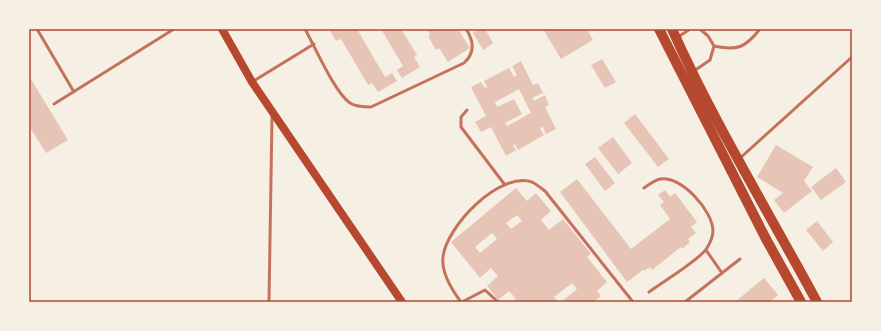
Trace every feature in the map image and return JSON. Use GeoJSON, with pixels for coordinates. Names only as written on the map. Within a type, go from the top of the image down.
{"type":"FeatureCollection","features":[{"type":"Feature","properties":{"kind":"main road"},"geometry":{"type":"LineString","coordinates":[[222,29],[252,82],[402,302]]}},
{"type":"Feature","properties":{"kind":"main road"},"geometry":{"type":"LineString","coordinates":[[659,29],[727,167],[801,302]]}},
{"type":"Feature","properties":{"kind":"main road"},"geometry":{"type":"LineString","coordinates":[[674,33],[737,160],[778,230],[817,302]]}},
{"type":"Feature","properties":{"kind":"lane"},"geometry":{"type":"LineString","coordinates":[[37,29],[74,92]]}},
{"type":"Feature","properties":{"kind":"lane"},"geometry":{"type":"LineString","coordinates":[[54,104],[174,29]]}},
{"type":"Feature","properties":{"kind":"lane"},"geometry":{"type":"LineString","coordinates":[[305,29],[339,91],[350,104],[359,107],[371,107],[464,63],[472,51],[472,43],[466,29]]}},
{"type":"Feature","properties":{"kind":"lane"},"geometry":{"type":"LineString","coordinates":[[674,33],[690,29]]}},
{"type":"Feature","properties":{"kind":"lane"},"geometry":{"type":"LineString","coordinates":[[693,72],[710,60],[714,46],[708,36],[700,29]]}},
{"type":"Feature","properties":{"kind":"lane"},"geometry":{"type":"LineString","coordinates":[[714,46],[730,49],[742,46],[760,29]]}},
{"type":"Feature","properties":{"kind":"lane"},"geometry":{"type":"LineString","coordinates":[[252,82],[314,44]]}},
{"type":"Feature","properties":{"kind":"lane"},"geometry":{"type":"LineString","coordinates":[[727,167],[737,160],[852,58]]}},
{"type":"Feature","properties":{"kind":"lane"},"geometry":{"type":"LineString","coordinates":[[468,110],[461,117],[461,127],[505,185]]}},
{"type":"Feature","properties":{"kind":"lane"},"geometry":{"type":"LineString","coordinates":[[269,302],[272,111]]}},
{"type":"Feature","properties":{"kind":"lane"},"geometry":{"type":"LineString","coordinates":[[644,188],[660,179],[672,180],[695,196],[707,212],[713,230],[706,250],[648,292]]}},
{"type":"Feature","properties":{"kind":"lane"},"geometry":{"type":"LineString","coordinates":[[498,302],[485,290],[462,302],[448,280],[442,258],[448,238],[469,210],[488,195],[505,185],[520,182],[532,182],[545,191],[633,302]]}},
{"type":"Feature","properties":{"kind":"lane"},"geometry":{"type":"LineString","coordinates":[[706,250],[722,273]]}},
{"type":"Feature","properties":{"kind":"lane"},"geometry":{"type":"LineString","coordinates":[[685,302],[740,259]]}},
{"type":"Feature","properties":{"kind":"building"},"geometry":{"type":"Polygon","coordinates":[[[329,29],[357,29],[385,77],[392,73],[397,81],[378,92],[372,83],[368,85],[341,39],[336,41],[329,29]]]}},
{"type":"Feature","properties":{"kind":"building"},"geometry":{"type":"Polygon","coordinates":[[[381,29],[401,29],[417,55],[414,57],[420,67],[402,78],[397,70],[403,66],[381,29]]]}},
{"type":"Feature","properties":{"kind":"building"},"geometry":{"type":"Polygon","coordinates":[[[427,29],[458,29],[470,48],[448,62],[439,48],[436,50],[428,36],[430,35],[427,29]]]}},
{"type":"Feature","properties":{"kind":"building"},"geometry":{"type":"Polygon","coordinates":[[[479,29],[485,29],[493,43],[483,50],[473,33],[479,29]]]}},
{"type":"Feature","properties":{"kind":"building"},"geometry":{"type":"Polygon","coordinates":[[[543,29],[587,29],[593,40],[561,59],[543,29]]]}},
{"type":"Feature","properties":{"kind":"building"},"geometry":{"type":"Polygon","coordinates":[[[602,59],[616,82],[605,88],[591,65],[602,59]]]}},
{"type":"Feature","properties":{"kind":"building"},"geometry":{"type":"Polygon","coordinates":[[[521,61],[533,85],[538,83],[543,93],[532,98],[534,101],[545,95],[549,105],[545,107],[556,129],[546,134],[543,127],[540,128],[544,135],[518,150],[515,144],[513,145],[516,150],[506,156],[491,127],[481,132],[475,122],[486,116],[471,87],[481,82],[485,88],[487,87],[484,81],[509,68],[514,77],[517,75],[512,66],[521,61]],[[519,89],[495,102],[497,107],[514,99],[522,114],[505,123],[507,126],[531,113],[519,89]]]}},
{"type":"Feature","properties":{"kind":"building"},"geometry":{"type":"Polygon","coordinates":[[[29,76],[68,140],[46,153],[29,126],[29,76]]]}},
{"type":"Feature","properties":{"kind":"building"},"geometry":{"type":"Polygon","coordinates":[[[635,114],[669,159],[658,167],[624,123],[635,114]]]}},
{"type":"Feature","properties":{"kind":"building"},"geometry":{"type":"Polygon","coordinates":[[[613,137],[632,163],[618,174],[598,148],[613,137]]]}},
{"type":"Feature","properties":{"kind":"building"},"geometry":{"type":"Polygon","coordinates":[[[776,145],[813,167],[804,181],[812,191],[784,213],[774,200],[783,193],[757,177],[776,145]]]}},
{"type":"Feature","properties":{"kind":"building"},"geometry":{"type":"Polygon","coordinates":[[[595,157],[615,183],[605,191],[585,164],[595,157]]]}},
{"type":"Feature","properties":{"kind":"building"},"geometry":{"type":"Polygon","coordinates":[[[836,168],[846,182],[821,200],[811,187],[836,168]]]}},
{"type":"Feature","properties":{"kind":"building"},"geometry":{"type":"Polygon","coordinates":[[[577,179],[631,249],[670,219],[660,205],[664,202],[658,195],[665,190],[670,197],[675,193],[697,222],[691,227],[696,233],[688,239],[690,242],[682,249],[681,247],[652,270],[650,267],[644,271],[643,270],[627,282],[560,192],[577,179]]]}},
{"type":"Feature","properties":{"kind":"building"},"geometry":{"type":"Polygon","coordinates":[[[516,188],[527,201],[536,193],[551,211],[541,220],[549,230],[563,219],[591,254],[587,257],[607,282],[597,291],[601,296],[594,302],[561,302],[577,289],[572,283],[554,297],[558,302],[513,302],[516,299],[509,291],[498,300],[487,286],[498,276],[491,268],[480,278],[451,242],[516,188]],[[517,215],[506,223],[511,229],[522,221],[517,215]],[[492,233],[475,247],[480,253],[497,239],[492,233]]]}},
{"type":"Feature","properties":{"kind":"building"},"geometry":{"type":"Polygon","coordinates":[[[817,221],[833,242],[823,251],[806,230],[817,221]]]}},
{"type":"Feature","properties":{"kind":"building"},"geometry":{"type":"Polygon","coordinates":[[[764,278],[778,295],[770,302],[735,302],[764,278]]]}}]}
